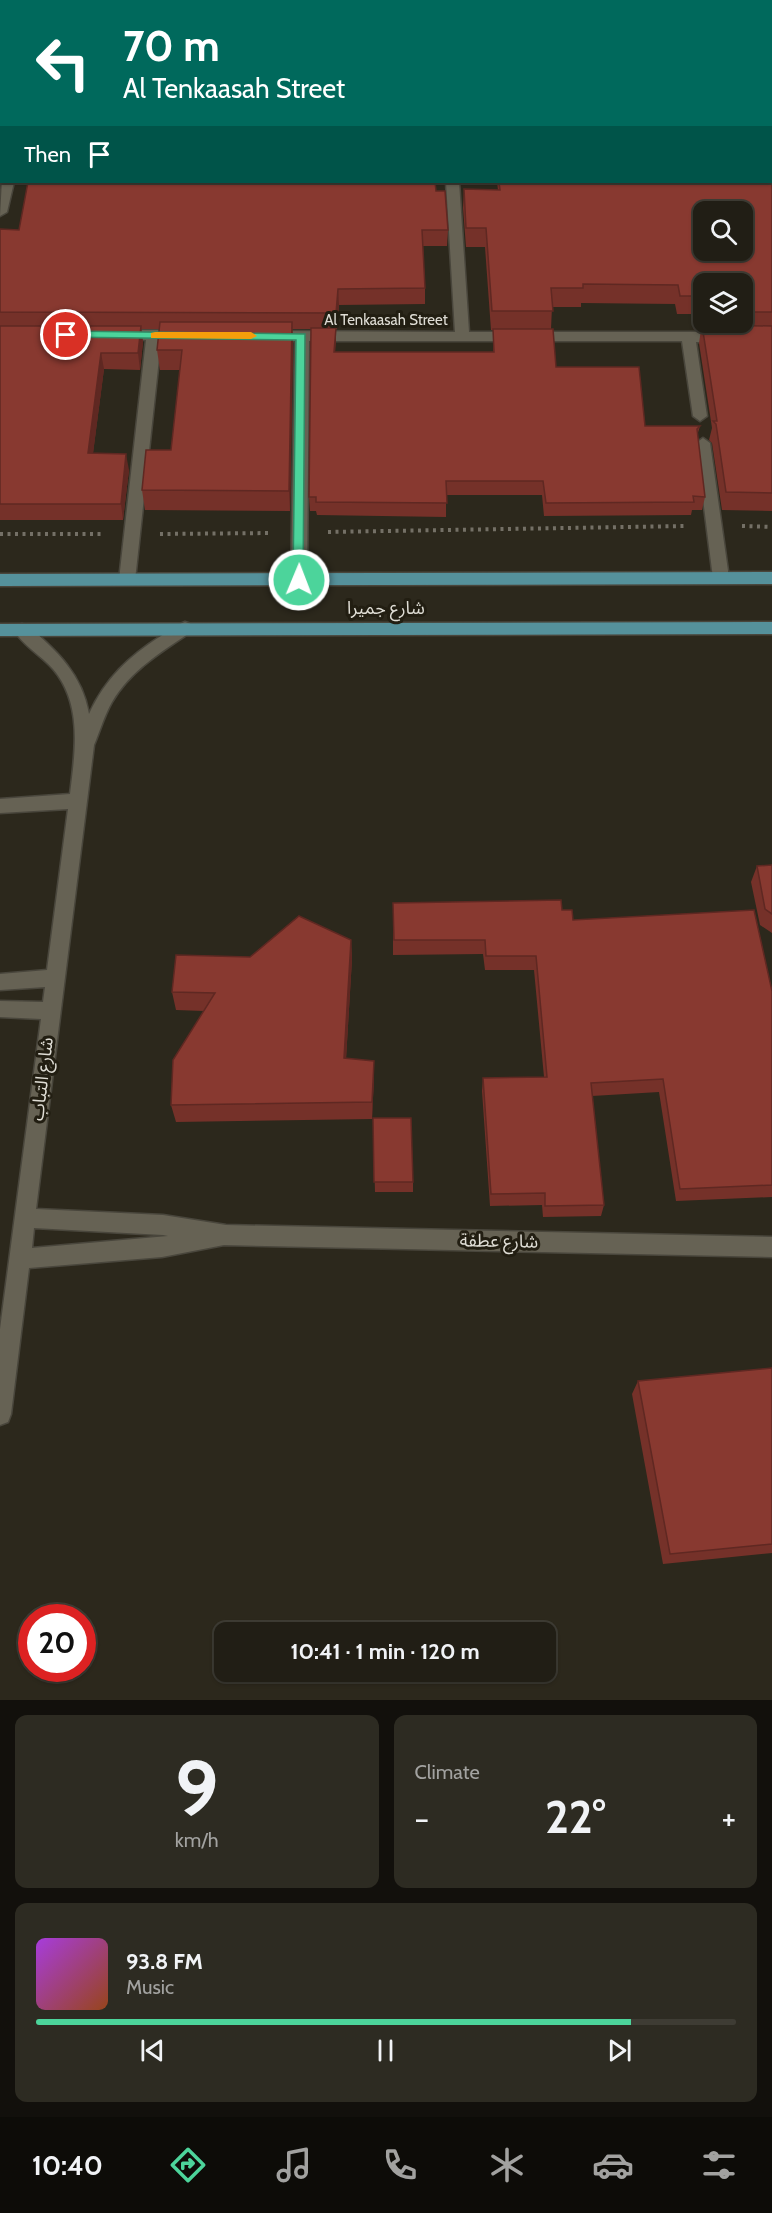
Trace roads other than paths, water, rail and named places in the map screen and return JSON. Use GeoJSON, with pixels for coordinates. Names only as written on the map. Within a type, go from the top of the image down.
{"type":"FeatureCollection","features":[{"type":"Feature","properties":{"kind":"main road","name":"شارع جميرا"},"geometry":{"type":"LineString","coordinates":[[0,580],[772,578]]}},
{"type":"Feature","properties":{"kind":"main road","name":"شارع جميرا"},"geometry":{"type":"LineString","coordinates":[[0,630],[772,628]]}},
{"type":"Feature","properties":{"kind":"street"},"geometry":{"type":"LineString","coordinates":[[0,212],[7,183]]}},
{"type":"Feature","properties":{"kind":"street"},"geometry":{"type":"LineString","coordinates":[[452,183],[462,337]]}},
{"type":"Feature","properties":{"kind":"street"},"geometry":{"type":"LineString","coordinates":[[107,335],[200,336]]}},
{"type":"Feature","properties":{"kind":"street"},"geometry":{"type":"LineString","coordinates":[[127,580],[154,335]]}},
{"type":"Feature","properties":{"kind":"street","name":"Al Tenkaasah Street"},"geometry":{"type":"LineString","coordinates":[[256,336],[772,337]]}},
{"type":"Feature","properties":{"kind":"street"},"geometry":{"type":"LineString","coordinates":[[299,580],[302,336]]}},
{"type":"Feature","properties":{"kind":"street"},"geometry":{"type":"LineString","coordinates":[[688,337],[700,416]]}},
{"type":"Feature","properties":{"kind":"street"},"geometry":{"type":"LineString","coordinates":[[703,443],[721,578]]}},
{"type":"Feature","properties":{"kind":"street","name":"شارع التباب"},"geometry":{"type":"LineString","coordinates":[[85,745],[101,706],[121,677],[148,652],[185,628]]}},
{"type":"Feature","properties":{"kind":"street","name":"شارع التباب"},"geometry":{"type":"LineString","coordinates":[[0,1414],[85,745],[81,707],[70,679],[52,655],[22,630]]}},
{"type":"Feature","properties":{"kind":"street"},"geometry":{"type":"LineString","coordinates":[[0,806],[78,801]]}},
{"type":"Feature","properties":{"kind":"street"},"geometry":{"type":"LineString","coordinates":[[0,982],[55,978]]}},
{"type":"Feature","properties":{"kind":"street"},"geometry":{"type":"LineString","coordinates":[[0,1010],[51,1011]]}},
{"type":"Feature","properties":{"kind":"street","name":"شارع عطفة"},"geometry":{"type":"LineString","coordinates":[[25,1218],[163,1225],[226,1235],[772,1247]]}},
{"type":"Feature","properties":{"kind":"street","name":"شارع عطفة"},"geometry":{"type":"LineString","coordinates":[[20,1259],[162,1247],[226,1235]]}}]}
